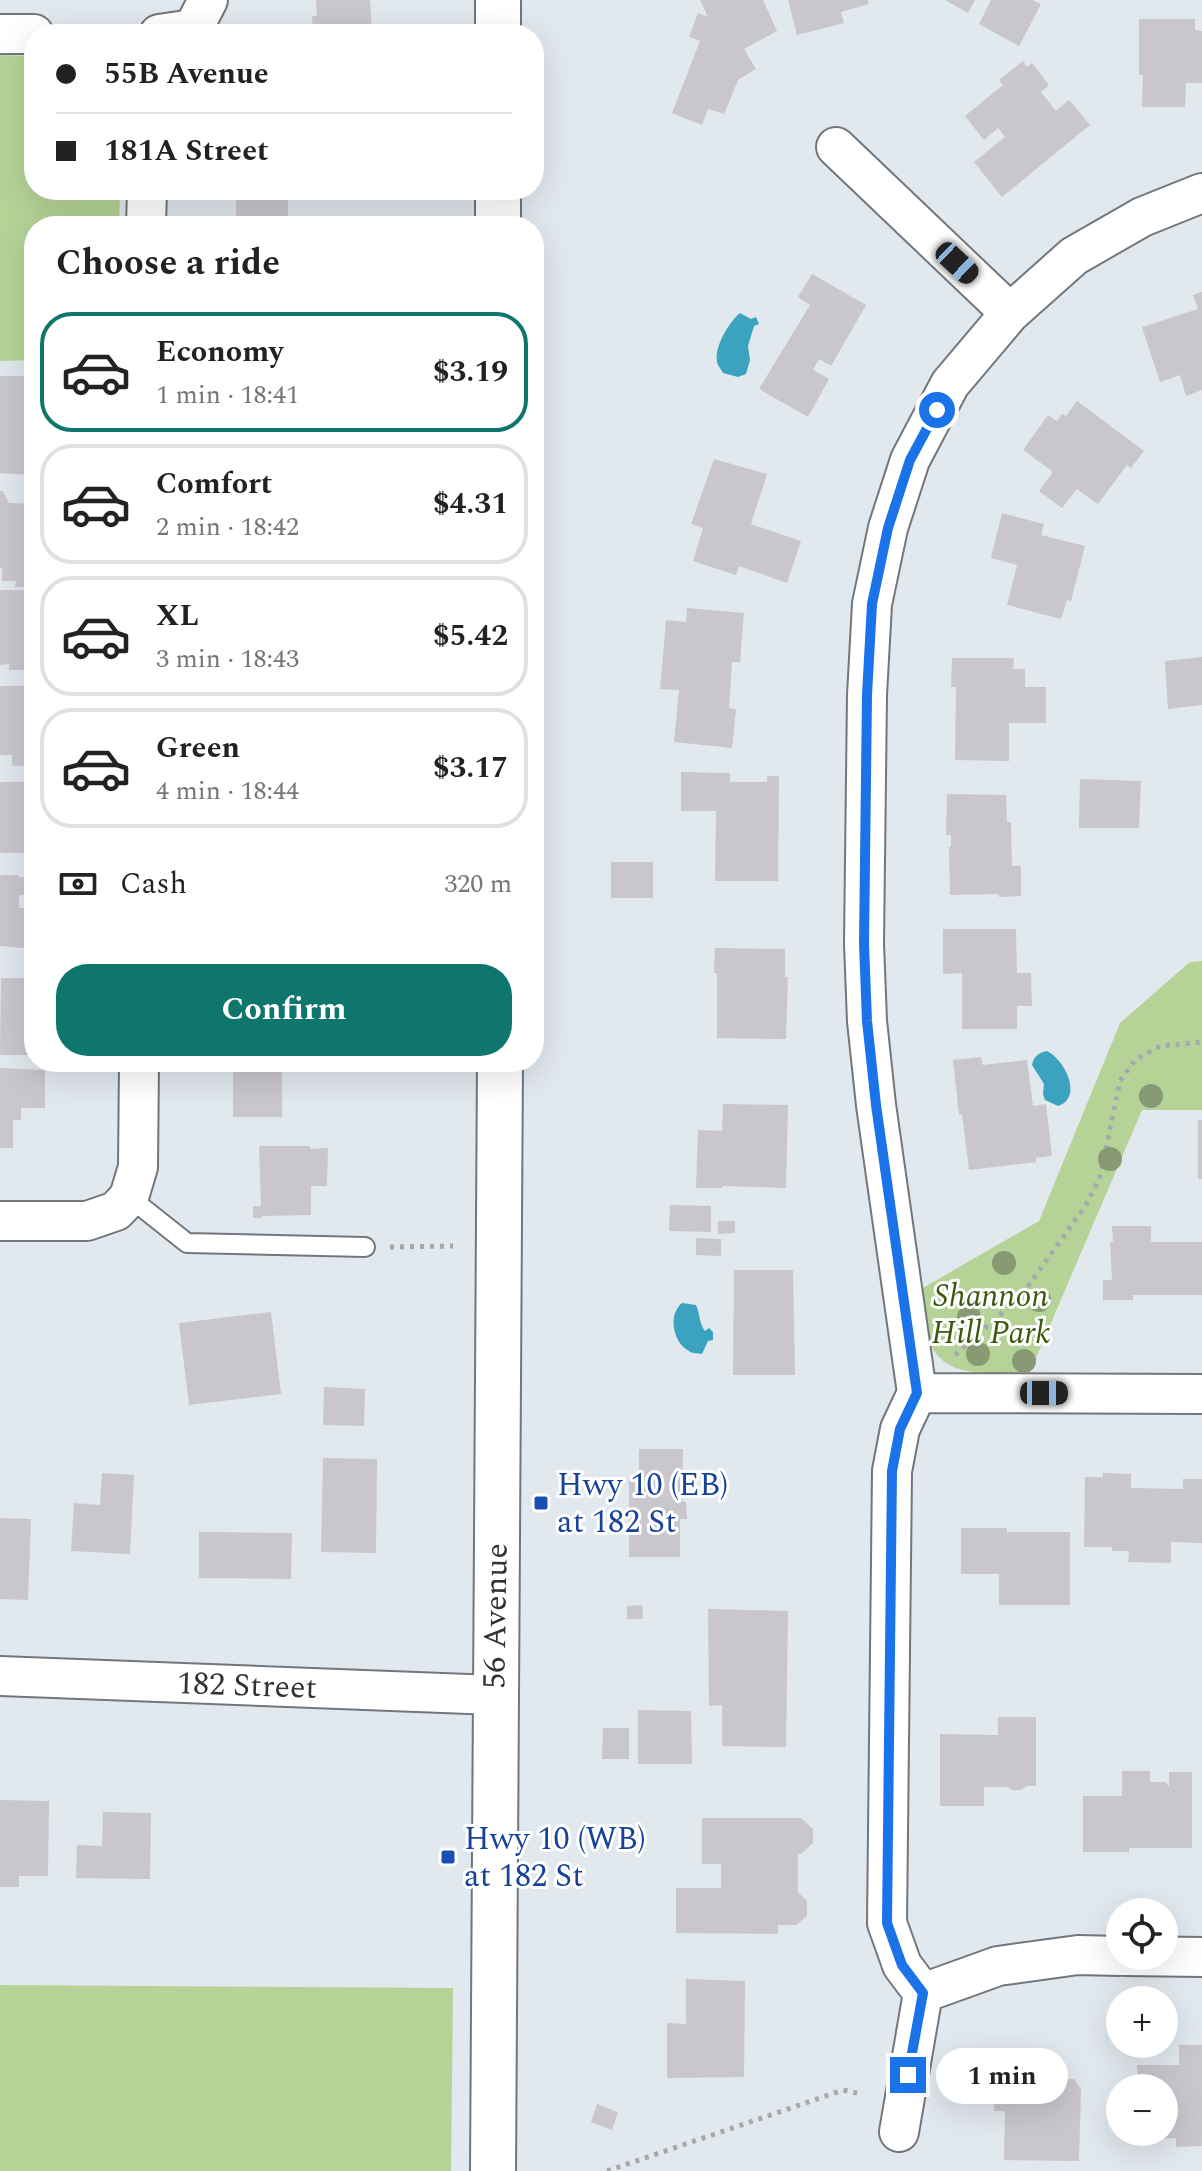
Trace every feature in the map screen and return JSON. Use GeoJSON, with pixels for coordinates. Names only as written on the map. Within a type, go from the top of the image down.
{"type":"FeatureCollection","features":[{"type":"Feature","properties":{"kind":"highway"},"geometry":{"type":"LineString","coordinates":[[498,0],[498,24]]}},
{"type":"Feature","properties":{"kind":"highway","name":"56 Avenue"},"geometry":{"type":"LineString","coordinates":[[493,2171],[500,1072]]}},
{"type":"Feature","properties":{"kind":"street"},"geometry":{"type":"LineString","coordinates":[[196,24],[208,0]]}},
{"type":"Feature","properties":{"kind":"street"},"geometry":{"type":"LineString","coordinates":[[0,34],[24,34]]}},
{"type":"Feature","properties":{"kind":"street"},"geometry":{"type":"LineString","coordinates":[[836,147],[1010,313]]}},
{"type":"Feature","properties":{"kind":"street"},"geometry":{"type":"LineString","coordinates":[[899,2132],[923,1993],[902,1965],[887,1923],[892,1471],[900,1429],[917,1393],[867,1021],[865,835],[872,604],[888,528],[910,460],[950,384],[1010,313],[1074,256],[1142,217],[1202,193]]}},
{"type":"Feature","properties":{"kind":"street"},"geometry":{"type":"LineString","coordinates":[[0,1221],[87,1221],[116,1211],[129,1197],[138,1167],[139,1072]]}},
{"type":"Feature","properties":{"kind":"street"},"geometry":{"type":"LineString","coordinates":[[917,1393],[1202,1394]]}},
{"type":"Feature","properties":{"kind":"street","name":"182 Street"},"geometry":{"type":"LineString","coordinates":[[0,1676],[495,1695]]}},
{"type":"Feature","properties":{"kind":"street"},"geometry":{"type":"LineString","coordinates":[[923,1993],[998,1966],[1078,1955],[1106,1956]]}},
{"type":"Feature","properties":{"kind":"street"},"geometry":{"type":"LineString","coordinates":[[1178,1957],[1202,1957]]}},
{"type":"Feature","properties":{"kind":"lane"},"geometry":{"type":"LineString","coordinates":[[129,1197],[187,1243],[365,1247]]}},
{"type":"Feature","properties":{"kind":"path"},"geometry":{"type":"LineString","coordinates":[[949,1361],[1021,1296],[1086,1205],[1100,1177],[1120,1081],[1135,1060],[1160,1046],[1202,1042]]}},
{"type":"Feature","properties":{"kind":"path"},"geometry":{"type":"LineString","coordinates":[[365,1247],[453,1246]]}},
{"type":"Feature","properties":{"kind":"path"},"geometry":{"type":"LineString","coordinates":[[607,2171],[843,2090],[857,2093]]}},
{"type":"Feature","properties":{"kind":"green space"},"geometry":{"type":"Polygon","coordinates":[[[0,55],[24,56],[24,200],[120,200],[119,216],[24,216],[24,360],[0,361],[0,55]]]}},
{"type":"Feature","properties":{"kind":"green space","name":"Shannon Hill Park"},"geometry":{"type":"Polygon","coordinates":[[[1202,961],[1202,1110],[1142,1110],[1030,1372],[972,1372],[946,1363],[929,1340],[921,1289],[1039,1221],[1120,1023],[1190,962],[1202,961]]]}},
{"type":"Feature","properties":{"kind":"green space"},"geometry":{"type":"Polygon","coordinates":[[[0,1985],[453,1988],[451,2171],[0,2171],[0,1985]]]}},
{"type":"Feature","properties":{"kind":"water"},"geometry":{"type":"Polygon","coordinates":[[[740,313],[751,319],[756,317],[759,324],[754,326],[748,346],[750,360],[746,374],[738,377],[723,373],[717,355],[724,335],[740,313]]]}},
{"type":"Feature","properties":{"kind":"water"},"geometry":{"type":"Polygon","coordinates":[[[1047,1051],[1060,1062],[1069,1078],[1070,1095],[1058,1106],[1045,1100],[1044,1084],[1032,1065],[1037,1055],[1047,1051]]]}},
{"type":"Feature","properties":{"kind":"water"},"geometry":{"type":"Polygon","coordinates":[[[682,1303],[696,1305],[703,1328],[713,1332],[713,1340],[708,1341],[702,1354],[692,1353],[683,1347],[676,1335],[675,1314],[682,1303]]]}},
{"type":"Feature","properties":{"kind":"building"},"geometry":{"type":"Polygon","coordinates":[[[316,0],[370,0],[371,24],[312,24],[312,16],[317,16],[316,0]]]}},
{"type":"Feature","properties":{"kind":"building"},"geometry":{"type":"Polygon","coordinates":[[[700,0],[763,0],[777,31],[744,49],[756,69],[738,80],[724,114],[708,109],[702,125],[672,113],[700,41],[689,37],[698,13],[708,17],[700,0]]]}},
{"type":"Feature","properties":{"kind":"building"},"geometry":{"type":"Polygon","coordinates":[[[788,0],[868,0],[869,4],[841,12],[844,23],[797,35],[788,0]]]}},
{"type":"Feature","properties":{"kind":"building"},"geometry":{"type":"Polygon","coordinates":[[[945,0],[975,0],[968,13],[945,0]]]}},
{"type":"Feature","properties":{"kind":"building"},"geometry":{"type":"Polygon","coordinates":[[[991,0],[1032,0],[1041,4],[1019,46],[979,24],[991,0]]]}},
{"type":"Feature","properties":{"kind":"building"},"geometry":{"type":"Polygon","coordinates":[[[1139,19],[1195,19],[1195,30],[1202,31],[1202,83],[1186,83],[1185,107],[1142,107],[1139,19]]]}},
{"type":"Feature","properties":{"kind":"building"},"geometry":{"type":"Polygon","coordinates":[[[1023,61],[1027,67],[1032,63],[1049,85],[1041,92],[1056,111],[1069,100],[1090,125],[1002,197],[974,162],[1005,137],[998,128],[984,140],[965,116],[1003,85],[999,80],[1023,61]]]}},
{"type":"Feature","properties":{"kind":"building"},"geometry":{"type":"Polygon","coordinates":[[[236,200],[288,200],[288,216],[236,216],[236,200]]]}},
{"type":"Feature","properties":{"kind":"building"},"geometry":{"type":"Polygon","coordinates":[[[812,274],[866,305],[831,366],[819,359],[813,370],[829,379],[808,417],[759,389],[810,305],[798,297],[812,274]]]}},
{"type":"Feature","properties":{"kind":"building"},"geometry":{"type":"Polygon","coordinates":[[[1202,292],[1202,390],[1186,396],[1180,375],[1160,382],[1142,327],[1198,309],[1193,295],[1202,292]]]}},
{"type":"Feature","properties":{"kind":"building"},"geometry":{"type":"Polygon","coordinates":[[[0,376],[24,376],[24,475],[0,473],[0,376]]]}},
{"type":"Feature","properties":{"kind":"building"},"geometry":{"type":"Polygon","coordinates":[[[1077,401],[1144,451],[1131,468],[1127,465],[1098,504],[1077,489],[1062,508],[1039,491],[1053,472],[1023,450],[1048,415],[1057,421],[1062,414],[1066,416],[1077,401]]]}},
{"type":"Feature","properties":{"kind":"building"},"geometry":{"type":"Polygon","coordinates":[[[714,459],[767,474],[751,524],[801,541],[787,583],[739,566],[736,575],[693,561],[703,528],[691,524],[714,459]]]}},
{"type":"Feature","properties":{"kind":"building"},"geometry":{"type":"Polygon","coordinates":[[[0,491],[3,491],[9,503],[24,504],[24,587],[15,587],[16,581],[2,581],[0,491]]]}},
{"type":"Feature","properties":{"kind":"building"},"geometry":{"type":"Polygon","coordinates":[[[1002,513],[1044,524],[1041,535],[1085,546],[1071,601],[1067,600],[1061,619],[1007,605],[1017,565],[991,558],[1002,513]]]}},
{"type":"Feature","properties":{"kind":"building"},"geometry":{"type":"Polygon","coordinates":[[[0,590],[24,590],[24,670],[9,670],[9,664],[0,665],[0,590]]]}},
{"type":"Feature","properties":{"kind":"building"},"geometry":{"type":"Polygon","coordinates":[[[687,608],[744,613],[740,662],[732,662],[729,708],[736,709],[732,748],[674,742],[679,690],[660,689],[666,620],[686,622],[687,608]]]}},
{"type":"Feature","properties":{"kind":"building"},"geometry":{"type":"Polygon","coordinates":[[[1202,657],[1202,705],[1168,709],[1165,661],[1202,657]]]}},
{"type":"Feature","properties":{"kind":"building"},"geometry":{"type":"Polygon","coordinates":[[[952,658],[1014,658],[1013,669],[1025,669],[1025,687],[1046,687],[1046,723],[1009,723],[1009,761],[955,760],[956,687],[951,687],[952,658]]]}},
{"type":"Feature","properties":{"kind":"building"},"geometry":{"type":"Polygon","coordinates":[[[0,686],[24,686],[24,765],[12,766],[12,755],[0,755],[0,686]]]}},
{"type":"Feature","properties":{"kind":"building"},"geometry":{"type":"Polygon","coordinates":[[[681,772],[730,773],[730,782],[767,782],[767,776],[779,776],[778,881],[715,881],[716,811],[681,811],[681,772]]]}},
{"type":"Feature","properties":{"kind":"building"},"geometry":{"type":"Polygon","coordinates":[[[1080,779],[1141,781],[1139,828],[1079,828],[1080,779]]]}},
{"type":"Feature","properties":{"kind":"building"},"geometry":{"type":"Polygon","coordinates":[[[0,782],[24,782],[24,853],[0,853],[0,782]]]}},
{"type":"Feature","properties":{"kind":"building"},"geometry":{"type":"Polygon","coordinates":[[[947,794],[1006,795],[1007,822],[1011,822],[1012,866],[1021,866],[1021,896],[950,895],[951,835],[946,835],[947,794]]]}},
{"type":"Feature","properties":{"kind":"building"},"geometry":{"type":"Polygon","coordinates":[[[611,862],[653,862],[653,898],[611,898],[611,862]]]}},
{"type":"Feature","properties":{"kind":"building"},"geometry":{"type":"Polygon","coordinates":[[[0,875],[19,875],[24,877],[24,895],[19,895],[19,908],[24,908],[24,948],[0,946],[0,875]]]}},
{"type":"Feature","properties":{"kind":"building"},"geometry":{"type":"Polygon","coordinates":[[[943,929],[1016,929],[1017,973],[1031,973],[1032,1006],[1017,1006],[1017,1029],[962,1029],[962,973],[943,974],[943,929]]]}},
{"type":"Feature","properties":{"kind":"building"},"geometry":{"type":"Polygon","coordinates":[[[715,948],[785,949],[785,977],[788,977],[786,1039],[717,1038],[715,948]]]}},
{"type":"Feature","properties":{"kind":"building"},"geometry":{"type":"Polygon","coordinates":[[[1,978],[24,978],[24,1055],[0,1055],[1,978]]]}},
{"type":"Feature","properties":{"kind":"building"},"geometry":{"type":"Polygon","coordinates":[[[981,1057],[983,1065],[1027,1060],[1033,1106],[1046,1104],[1052,1156],[1036,1158],[1036,1162],[969,1170],[953,1060],[981,1057]]]}},
{"type":"Feature","properties":{"kind":"building"},"geometry":{"type":"Polygon","coordinates":[[[0,1068],[45,1072],[45,1108],[21,1108],[21,1120],[13,1120],[13,1148],[0,1148],[0,1068]]]}},
{"type":"Feature","properties":{"kind":"building"},"geometry":{"type":"Polygon","coordinates":[[[233,1072],[282,1072],[282,1117],[233,1117],[233,1072]]]}},
{"type":"Feature","properties":{"kind":"building"},"geometry":{"type":"Polygon","coordinates":[[[723,1104],[788,1105],[786,1188],[696,1188],[698,1130],[722,1131],[723,1104]]]}},
{"type":"Feature","properties":{"kind":"building"},"geometry":{"type":"Polygon","coordinates":[[[1198,1120],[1202,1120],[1202,1179],[1198,1179],[1198,1120]]]}},
{"type":"Feature","properties":{"kind":"building"},"geometry":{"type":"Polygon","coordinates":[[[259,1146],[328,1148],[327,1186],[311,1186],[311,1215],[253,1218],[253,1206],[261,1206],[259,1146]]]}},
{"type":"Feature","properties":{"kind":"building"},"geometry":{"type":"Polygon","coordinates":[[[670,1205],[711,1206],[711,1232],[669,1231],[670,1205]]]}},
{"type":"Feature","properties":{"kind":"building"},"geometry":{"type":"Polygon","coordinates":[[[718,1221],[735,1221],[735,1233],[718,1234],[718,1221]]]}},
{"type":"Feature","properties":{"kind":"building"},"geometry":{"type":"Polygon","coordinates":[[[1112,1226],[1151,1226],[1151,1242],[1202,1242],[1202,1295],[1133,1295],[1133,1300],[1103,1300],[1103,1280],[1112,1280],[1112,1226]]]}},
{"type":"Feature","properties":{"kind":"building"},"geometry":{"type":"Polygon","coordinates":[[[696,1238],[721,1239],[721,1256],[696,1255],[696,1238]]]}},
{"type":"Feature","properties":{"kind":"building"},"geometry":{"type":"Polygon","coordinates":[[[734,1270],[793,1270],[795,1375],[733,1375],[734,1270]]]}},
{"type":"Feature","properties":{"kind":"building"},"geometry":{"type":"Polygon","coordinates":[[[271,1312],[281,1394],[189,1405],[179,1323],[271,1312]]]}},
{"type":"Feature","properties":{"kind":"building"},"geometry":{"type":"Polygon","coordinates":[[[324,1387],[365,1389],[364,1426],[323,1425],[324,1387]]]}},
{"type":"Feature","properties":{"kind":"building"},"geometry":{"type":"Polygon","coordinates":[[[639,1449],[683,1449],[682,1501],[686,1502],[687,1519],[680,1519],[680,1557],[629,1557],[629,1478],[639,1478],[639,1449]]]}},
{"type":"Feature","properties":{"kind":"building"},"geometry":{"type":"Polygon","coordinates":[[[323,1458],[377,1459],[376,1553],[321,1552],[323,1458]]]}},
{"type":"Feature","properties":{"kind":"building"},"geometry":{"type":"Polygon","coordinates":[[[102,1473],[134,1475],[130,1554],[71,1551],[74,1503],[100,1505],[102,1473]]]}},
{"type":"Feature","properties":{"kind":"building"},"geometry":{"type":"Polygon","coordinates":[[[1103,1473],[1131,1474],[1131,1488],[1183,1489],[1183,1479],[1202,1479],[1202,1543],[1171,1542],[1171,1563],[1128,1562],[1129,1551],[1112,1551],[1112,1547],[1084,1547],[1085,1477],[1103,1477],[1103,1473]]]}},
{"type":"Feature","properties":{"kind":"building"},"geometry":{"type":"Polygon","coordinates":[[[0,1518],[31,1519],[28,1600],[0,1599],[0,1518]]]}},
{"type":"Feature","properties":{"kind":"building"},"geometry":{"type":"Polygon","coordinates":[[[961,1528],[1070,1532],[1070,1605],[999,1605],[999,1574],[961,1574],[961,1528]]]}},
{"type":"Feature","properties":{"kind":"building"},"geometry":{"type":"Polygon","coordinates":[[[199,1532],[292,1533],[291,1579],[199,1578],[199,1532]]]}},
{"type":"Feature","properties":{"kind":"building"},"geometry":{"type":"Polygon","coordinates":[[[642,1605],[643,1619],[627,1619],[627,1606],[642,1605]]]}},
{"type":"Feature","properties":{"kind":"building"},"geometry":{"type":"Polygon","coordinates":[[[708,1609],[788,1611],[786,1747],[722,1746],[722,1705],[709,1706],[708,1609]]]}},
{"type":"Feature","properties":{"kind":"building"},"geometry":{"type":"Polygon","coordinates":[[[638,1710],[691,1711],[692,1764],[638,1764],[638,1710]]]}},
{"type":"Feature","properties":{"kind":"building"},"geometry":{"type":"Polygon","coordinates":[[[998,1717],[1036,1717],[1036,1786],[1021,1790],[984,1787],[984,1806],[940,1806],[940,1734],[998,1735],[998,1717]]]}},
{"type":"Feature","properties":{"kind":"building"},"geometry":{"type":"Polygon","coordinates":[[[603,1728],[629,1728],[629,1759],[602,1759],[603,1728]]]}},
{"type":"Feature","properties":{"kind":"building"},"geometry":{"type":"Polygon","coordinates":[[[1122,1771],[1150,1771],[1150,1782],[1166,1782],[1169,1787],[1169,1772],[1192,1772],[1192,1848],[1083,1852],[1083,1796],[1122,1796],[1122,1771]]]}},
{"type":"Feature","properties":{"kind":"building"},"geometry":{"type":"Polygon","coordinates":[[[0,1800],[49,1801],[48,1876],[19,1876],[19,1887],[0,1887],[0,1800]]]}},
{"type":"Feature","properties":{"kind":"building"},"geometry":{"type":"Polygon","coordinates":[[[103,1812],[151,1813],[150,1879],[76,1878],[77,1845],[102,1846],[103,1812]]]}},
{"type":"Feature","properties":{"kind":"building"},"geometry":{"type":"Polygon","coordinates":[[[702,1818],[801,1818],[813,1829],[813,1843],[798,1854],[798,1892],[807,1901],[807,1916],[796,1925],[778,1925],[778,1934],[676,1933],[676,1888],[721,1888],[721,1864],[702,1864],[702,1818]]]}},
{"type":"Feature","properties":{"kind":"building"},"geometry":{"type":"Polygon","coordinates":[[[686,1979],[745,1981],[744,2077],[667,2078],[667,2023],[686,2024],[686,1979]]]}},
{"type":"Feature","properties":{"kind":"building"},"geometry":{"type":"Polygon","coordinates":[[[1179,2045],[1202,2045],[1202,2146],[1176,2147],[1178,2074],[1137,2074],[1137,2065],[1179,2065],[1179,2045]]]}},
{"type":"Feature","properties":{"kind":"building"},"geometry":{"type":"Polygon","coordinates":[[[995,2051],[1042,2052],[1042,2085],[1049,2085],[1050,2079],[1074,2079],[1081,2089],[1079,2161],[1004,2160],[1005,2111],[994,2111],[995,2051]]]}},
{"type":"Feature","properties":{"kind":"building"},"geometry":{"type":"Polygon","coordinates":[[[597,2104],[618,2112],[612,2130],[591,2122],[597,2104]]]}},
{"type":"Feature","properties":{"kind":"place","name":"Hwy 10 (EB) at 182 St"},"geometry":{"type":"Point","coordinates":[541,1503]}},
{"type":"Feature","properties":{"kind":"place","name":"Hwy 10 (WB) at 182 St"},"geometry":{"type":"Point","coordinates":[448,1857]}},
{"type":"Feature","properties":{"kind":"route"},"geometry":{"type":"LineString","coordinates":[[908,2075],[923,1993],[902,1965],[887,1923],[892,1471],[900,1429],[917,1393],[867,1021],[864,944],[867,695],[872,604],[888,528],[910,460],[937,410]]}}]}
